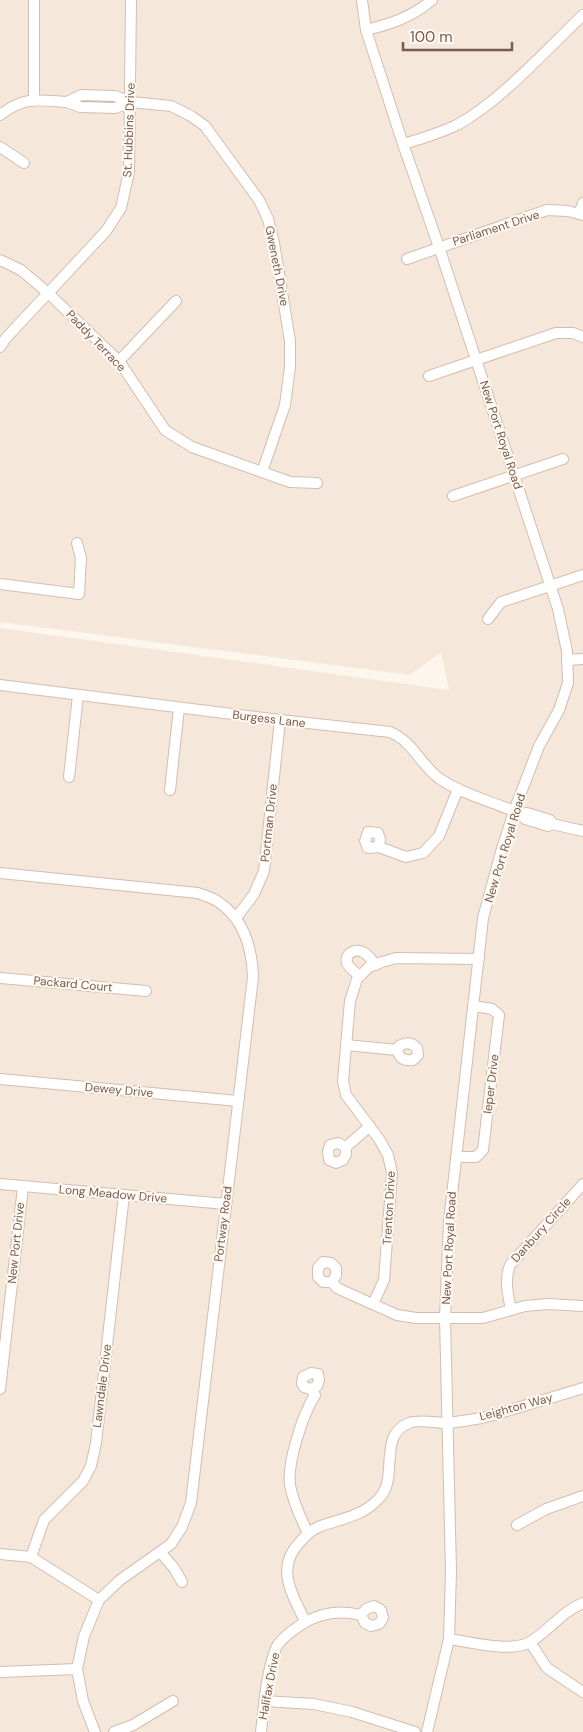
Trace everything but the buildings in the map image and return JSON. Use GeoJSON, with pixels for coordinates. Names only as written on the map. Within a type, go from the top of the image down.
{"type":"FeatureCollection","features":[{"type":"Feature","properties":{"kind":"street"},"geometry":{"type":"LineString","coordinates":[[0,115],[22,101],[34,100],[34,0]]}},
{"type":"Feature","properties":{"kind":"street","name":"St. Hubbins Drive"},"geometry":{"type":"LineString","coordinates":[[0,347],[6,338],[106,231],[121,208],[129,172],[131,0]]}},
{"type":"Feature","properties":{"kind":"street","name":"New Port Royal Road"},"geometry":{"type":"LineString","coordinates":[[362,0],[366,30],[558,609],[567,660],[568,683],[559,710],[539,746],[517,812],[501,852],[483,918],[449,1222],[445,1318],[451,1571],[449,1639],[427,1732]]}},
{"type":"Feature","properties":{"kind":"street"},"geometry":{"type":"LineString","coordinates":[[366,30],[403,19],[432,0]]}},
{"type":"Feature","properties":{"kind":"street"},"geometry":{"type":"LineString","coordinates":[[403,144],[431,136],[456,125],[483,108],[583,15]]}},
{"type":"Feature","properties":{"kind":"street","name":"Gweneth Drive"},"geometry":{"type":"LineString","coordinates":[[34,100],[67,102],[81,96],[115,96],[130,102],[171,106],[191,116],[204,126],[259,200],[268,219],[274,243],[290,341],[290,367],[285,405],[262,472]]}},
{"type":"Feature","properties":{"kind":"street"},"geometry":{"type":"LineString","coordinates":[[0,147],[24,163]]}},
{"type":"Feature","properties":{"kind":"street"},"geometry":{"type":"LineString","coordinates":[[581,214],[583,203]]}},
{"type":"Feature","properties":{"kind":"street","name":"Parliament Drive"},"geometry":{"type":"LineString","coordinates":[[407,259],[547,210],[581,214]]}},
{"type":"Feature","properties":{"kind":"street","name":"Paddy Terrace"},"geometry":{"type":"LineString","coordinates":[[0,260],[21,270],[48,293],[119,361],[165,430],[192,447],[290,482],[317,483]]}},
{"type":"Feature","properties":{"kind":"street"},"geometry":{"type":"LineString","coordinates":[[119,361],[176,301]]}},
{"type":"Feature","properties":{"kind":"street"},"geometry":{"type":"LineString","coordinates":[[429,376],[556,333],[573,333],[583,337]]}},
{"type":"Feature","properties":{"kind":"street"},"geometry":{"type":"LineString","coordinates":[[453,496],[563,459]]}},
{"type":"Feature","properties":{"kind":"street"},"geometry":{"type":"LineString","coordinates":[[0,584],[79,594],[81,558],[77,543]]}},
{"type":"Feature","properties":{"kind":"street"},"geometry":{"type":"LineString","coordinates":[[488,619],[501,602],[583,575]]}},
{"type":"Feature","properties":{"kind":"street"},"geometry":{"type":"LineString","coordinates":[[567,660],[583,659]]}},
{"type":"Feature","properties":{"kind":"street","name":"Burgess Lane"},"geometry":{"type":"LineString","coordinates":[[0,685],[390,732],[400,736],[407,742],[438,778],[458,789],[517,812],[550,820],[552,824],[583,830]]}},
{"type":"Feature","properties":{"kind":"street"},"geometry":{"type":"LineString","coordinates":[[69,777],[78,695]]}},
{"type":"Feature","properties":{"kind":"street"},"geometry":{"type":"LineString","coordinates":[[170,790],[179,708]]}},
{"type":"Feature","properties":{"kind":"street","name":"Portman Drive"},"geometry":{"type":"LineString","coordinates":[[236,918],[254,894],[264,871],[280,720]]}},
{"type":"Feature","properties":{"kind":"street"},"geometry":{"type":"LineString","coordinates":[[379,847],[406,857],[424,853],[439,836],[458,789]]}},
{"type":"Feature","properties":{"kind":"street","name":"Portway Road"},"geometry":{"type":"LineString","coordinates":[[0,873],[198,893],[219,902],[236,918],[245,935],[253,958],[253,977],[191,1503],[182,1527],[171,1544],[120,1580],[99,1600],[84,1636],[77,1669],[83,1700],[95,1732]]}},
{"type":"Feature","properties":{"kind":"street"},"geometry":{"type":"LineString","coordinates":[[376,965],[364,952],[356,950],[346,958],[348,964],[360,976],[369,967],[376,965],[396,958],[479,959]]}},
{"type":"Feature","properties":{"kind":"street","name":"Trenton Drive"},"geometry":{"type":"LineString","coordinates":[[360,976],[357,979],[350,1002],[343,1081],[346,1095],[370,1126],[388,1155],[392,1173],[384,1280],[373,1304]]}},
{"type":"Feature","properties":{"kind":"street","name":"Packard Court"},"geometry":{"type":"LineString","coordinates":[[0,978],[146,991]]}},
{"type":"Feature","properties":{"kind":"street","name":"Ieper Drive"},"geometry":{"type":"LineString","coordinates":[[456,1158],[476,1157],[483,1150],[499,1015],[492,1009],[473,1006]]}},
{"type":"Feature","properties":{"kind":"street"},"geometry":{"type":"LineString","coordinates":[[346,1045],[397,1050]]}},
{"type":"Feature","properties":{"kind":"street","name":"Dewey Drive"},"geometry":{"type":"LineString","coordinates":[[0,1079],[238,1101]]}},
{"type":"Feature","properties":{"kind":"street"},"geometry":{"type":"LineString","coordinates":[[346,1147],[370,1126]]}},
{"type":"Feature","properties":{"kind":"street","name":"Long Meadow Drive"},"geometry":{"type":"LineString","coordinates":[[0,1184],[226,1204]]}},
{"type":"Feature","properties":{"kind":"street","name":"Danbury Circle"},"geometry":{"type":"LineString","coordinates":[[511,1310],[506,1284],[510,1265],[583,1184]]}},
{"type":"Feature","properties":{"kind":"street","name":"New Port Drive"},"geometry":{"type":"LineString","coordinates":[[0,1389],[23,1187]]}},
{"type":"Feature","properties":{"kind":"street","name":"Lawndale Drive"},"geometry":{"type":"LineString","coordinates":[[31,1557],[44,1520],[83,1481],[91,1466],[96,1443],[124,1195]]}},
{"type":"Feature","properties":{"kind":"street"},"geometry":{"type":"LineString","coordinates":[[332,1282],[337,1288],[397,1315],[416,1318],[483,1318],[526,1306],[548,1304],[583,1306]]}},
{"type":"Feature","properties":{"kind":"street","name":"Leighton Way"},"geometry":{"type":"LineString","coordinates":[[308,1533],[319,1526],[358,1515],[369,1508],[382,1495],[387,1483],[392,1440],[400,1427],[411,1422],[448,1423],[484,1418],[583,1388]]}},
{"type":"Feature","properties":{"kind":"street"},"geometry":{"type":"LineString","coordinates":[[305,1621],[292,1595],[287,1577],[287,1563],[293,1548],[308,1533],[295,1506],[290,1483],[292,1462],[300,1429],[316,1395],[311,1389]]}},
{"type":"Feature","properties":{"kind":"street"},"geometry":{"type":"LineString","coordinates":[[517,1525],[546,1509],[583,1496]]}},
{"type":"Feature","properties":{"kind":"street"},"geometry":{"type":"LineString","coordinates":[[161,1552],[182,1582]]}},
{"type":"Feature","properties":{"kind":"street"},"geometry":{"type":"LineString","coordinates":[[0,1554],[31,1557],[99,1600]]}},
{"type":"Feature","properties":{"kind":"street"},"geometry":{"type":"LineString","coordinates":[[449,1639],[514,1647],[530,1642],[572,1608],[583,1603]]}},
{"type":"Feature","properties":{"kind":"street","name":"Halifax Drive"},"geometry":{"type":"LineString","coordinates":[[261,1732],[264,1702],[277,1646],[305,1621],[318,1616],[345,1611],[361,1615]]}},
{"type":"Feature","properties":{"kind":"street"},"geometry":{"type":"LineString","coordinates":[[530,1642],[547,1668],[583,1692]]}},
{"type":"Feature","properties":{"kind":"street"},"geometry":{"type":"LineString","coordinates":[[0,1672],[77,1669]]}},
{"type":"Feature","properties":{"kind":"street"},"geometry":{"type":"LineString","coordinates":[[114,1732],[133,1725],[173,1701]]}},
{"type":"Feature","properties":{"kind":"street"},"geometry":{"type":"LineString","coordinates":[[264,1702],[314,1704],[352,1712],[415,1732]]}},
{"type":"Feature","properties":{"kind":"shaded area"},"geometry":{"type":"Polygon","coordinates":[[[0,0],[583,0],[583,1732],[0,1732],[0,628],[449,690],[441,652],[410,675],[0,622],[0,0]]]}}]}
